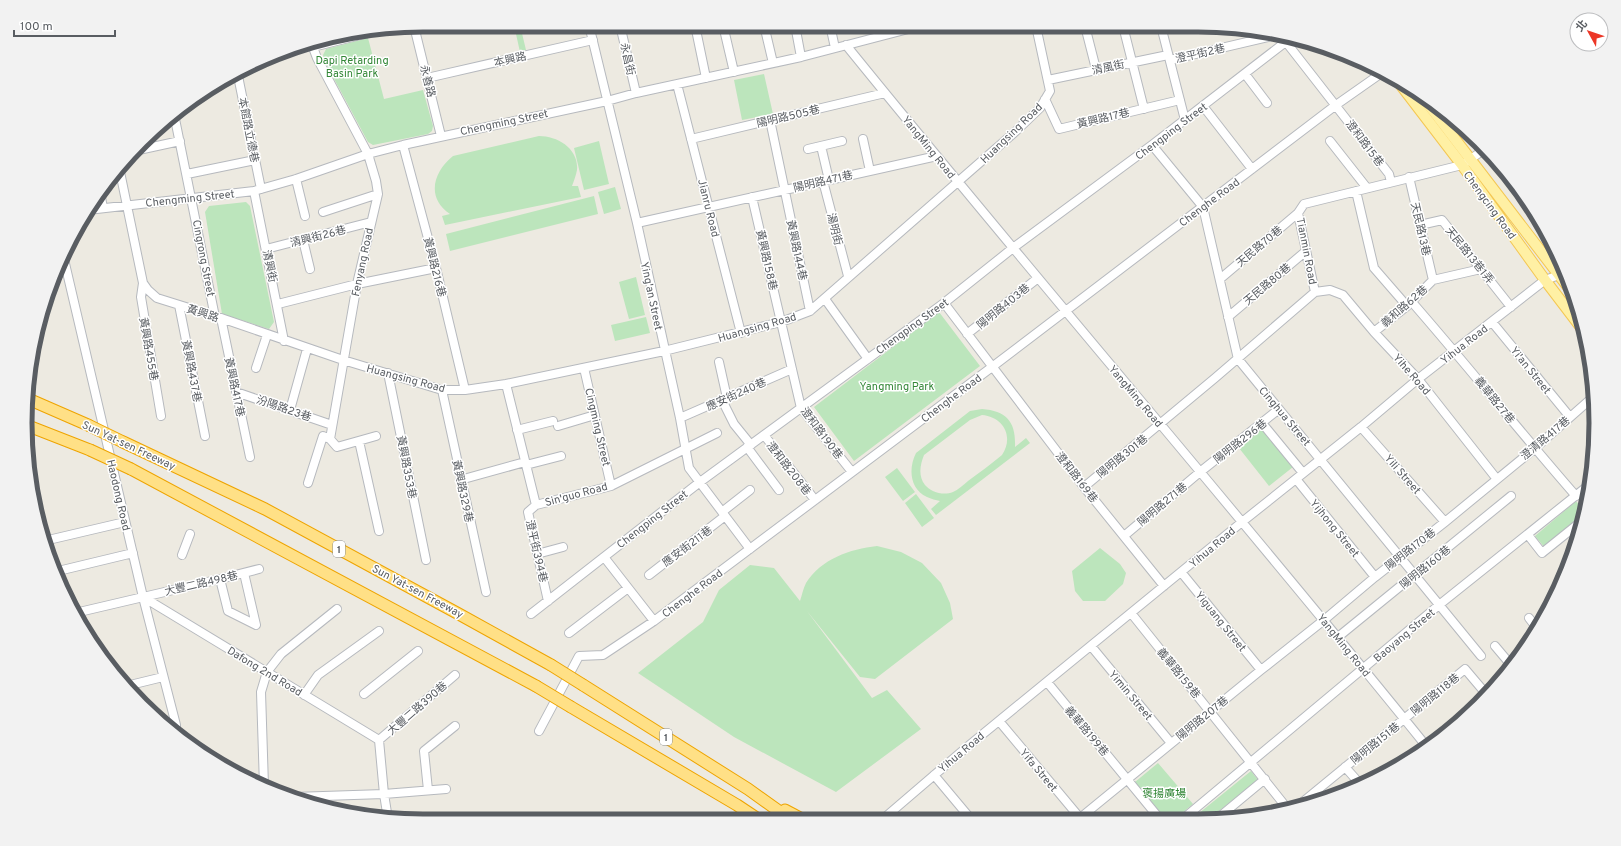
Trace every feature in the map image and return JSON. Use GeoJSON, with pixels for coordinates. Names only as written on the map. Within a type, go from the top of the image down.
{"type":"FeatureCollection","features":[{"type":"Feature","properties":{"kind":"highway","name":"Sun Yat-sen Freeway"},"geometry":{"type":"LineString","coordinates":[[33,401],[88,425],[265,509],[457,613],[551,665],[748,789],[783,814]]}},
{"type":"Feature","properties":{"kind":"highway","name":"Sun Yat-sen Freeway"},"geometry":{"type":"LineString","coordinates":[[32,427],[90,450],[131,469],[536,686],[750,814]]}},
{"type":"Feature","properties":{"kind":"highway"},"geometry":{"type":"LineString","coordinates":[[748,789],[793,814]]}},
{"type":"Feature","properties":{"kind":"highway"},"geometry":{"type":"LineString","coordinates":[[737,805],[747,814]]}},
{"type":"Feature","properties":{"kind":"main road","name":"Chengcing Road"},"geometry":{"type":"LineString","coordinates":[[1406,92],[1462,165],[1575,320]]}},
{"type":"Feature","properties":{"kind":"main road","name":"Chengcing Road"},"geometry":{"type":"LineString","coordinates":[[1434,111],[1555,264]]}},
{"type":"Feature","properties":{"kind":"street","name":"永善路"},"geometry":{"type":"LineString","coordinates":[[416,32],[441,136]]}},
{"type":"Feature","properties":{"kind":"street","name":"Ying'an Street"},"geometry":{"type":"LineString","coordinates":[[590,32],[637,224],[680,418],[689,468],[750,549]]}},
{"type":"Feature","properties":{"kind":"street","name":"永昌街"},"geometry":{"type":"LineString","coordinates":[[622,32],[636,93]]}},
{"type":"Feature","properties":{"kind":"street"},"geometry":{"type":"LineString","coordinates":[[696,32],[706,78]]}},
{"type":"Feature","properties":{"kind":"street"},"geometry":{"type":"LineString","coordinates":[[725,32],[734,72]]}},
{"type":"Feature","properties":{"kind":"street"},"geometry":{"type":"LineString","coordinates":[[766,32],[773,63]]}},
{"type":"Feature","properties":{"kind":"street"},"geometry":{"type":"LineString","coordinates":[[796,32],[801,57]]}},
{"type":"Feature","properties":{"kind":"street"},"geometry":{"type":"LineString","coordinates":[[832,32],[835,48]]}},
{"type":"Feature","properties":{"kind":"street","name":"Chengming Street"},"geometry":{"type":"LineString","coordinates":[[96,209],[192,199],[257,190],[296,179],[368,154],[441,136],[607,101],[636,93],[801,57],[888,32]]}},
{"type":"Feature","properties":{"kind":"street","name":"Huangsing Road"},"geometry":{"type":"LineString","coordinates":[[343,360],[442,390],[465,390],[506,384],[664,351],[741,333],[781,322],[810,311],[825,299],[848,276],[990,154],[1040,108],[1050,90],[1037,32]]}},
{"type":"Feature","properties":{"kind":"street"},"geometry":{"type":"LineString","coordinates":[[1087,32],[1096,69]]}},
{"type":"Feature","properties":{"kind":"street"},"geometry":{"type":"LineString","coordinates":[[1124,32],[1144,109]]}},
{"type":"Feature","properties":{"kind":"street"},"geometry":{"type":"LineString","coordinates":[[1163,32],[1185,120]]}},
{"type":"Feature","properties":{"kind":"street","name":"澄平街2巷"},"geometry":{"type":"LineString","coordinates":[[1169,57],[1263,38]]}},
{"type":"Feature","properties":{"kind":"street","name":"本興路"},"geometry":{"type":"LineString","coordinates":[[427,78],[592,40]]}},
{"type":"Feature","properties":{"kind":"street","name":"Chengping Street"},"geometry":{"type":"LineString","coordinates":[[531,614],[700,482],[944,303],[1013,248],[1152,146],[1285,42]]}},
{"type":"Feature","properties":{"kind":"street","name":"澄和路15巷"},"geometry":{"type":"LineString","coordinates":[[1292,44],[1336,105],[1389,174],[1391,182]]}},
{"type":"Feature","properties":{"kind":"street","name":"YangMing Road"},"geometry":{"type":"LineString","coordinates":[[846,45],[957,181],[1324,620],[1423,743]]}},
{"type":"Feature","properties":{"kind":"street","name":"Fenyang Road"},"geometry":{"type":"LineString","coordinates":[[313,48],[317,58],[368,154],[376,181],[378,194],[357,284],[330,439]]}},
{"type":"Feature","properties":{"kind":"street","name":"清風街"},"geometry":{"type":"LineString","coordinates":[[1048,80],[1132,62],[1169,57]]}},
{"type":"Feature","properties":{"kind":"street"},"geometry":{"type":"LineString","coordinates":[[1245,74],[1268,103]]}},
{"type":"Feature","properties":{"kind":"street","name":"Chenghe Road"},"geometry":{"type":"LineString","coordinates":[[539,731],[579,656],[603,655],[654,621],[992,367],[1336,105],[1378,76]]}},
{"type":"Feature","properties":{"kind":"street","name":"本館路立德巷"},"geometry":{"type":"LineString","coordinates":[[238,78],[255,160],[257,190]]}},
{"type":"Feature","properties":{"kind":"street","name":"Jianru Road"},"geometry":{"type":"LineString","coordinates":[[677,84],[741,333]]}},
{"type":"Feature","properties":{"kind":"street","name":"陽明路505巷"},"geometry":{"type":"LineString","coordinates":[[691,139],[885,93]]}},
{"type":"Feature","properties":{"kind":"street","name":"黃興路17巷"},"geometry":{"type":"LineString","coordinates":[[1045,99],[1059,129],[1180,100]]}},
{"type":"Feature","properties":{"kind":"street"},"geometry":{"type":"LineString","coordinates":[[1203,106],[1252,169]]}},
{"type":"Feature","properties":{"kind":"street","name":"黃興路144巷"},"geometry":{"type":"LineString","coordinates":[[770,120],[810,311]]}},
{"type":"Feature","properties":{"kind":"street"},"geometry":{"type":"LineString","coordinates":[[175,121],[192,199]]}},
{"type":"Feature","properties":{"kind":"street"},"geometry":{"type":"LineString","coordinates":[[863,139],[870,170]]}},
{"type":"Feature","properties":{"kind":"street"},"geometry":{"type":"LineString","coordinates":[[146,148],[180,141]]}},
{"type":"Feature","properties":{"kind":"street"},"geometry":{"type":"LineString","coordinates":[[808,149],[842,141]]}},
{"type":"Feature","properties":{"kind":"street"},"geometry":{"type":"LineString","coordinates":[[1330,141],[1367,188]]}},
{"type":"Feature","properties":{"kind":"street","name":"黃興路216巷"},"geometry":{"type":"LineString","coordinates":[[404,145],[436,268],[465,390]]}},
{"type":"Feature","properties":{"kind":"street","name":"湯明街"},"geometry":{"type":"LineString","coordinates":[[821,146],[826,181],[848,276]]}},
{"type":"Feature","properties":{"kind":"street","name":"Cinghua Street"},"geometry":{"type":"LineString","coordinates":[[1152,146],[1203,207],[1238,358],[1481,656]]}},
{"type":"Feature","properties":{"kind":"street","name":"Tianmin Road"},"geometry":{"type":"LineString","coordinates":[[1160,424],[1315,292],[1298,214],[1304,204],[1408,177],[1462,165],[1480,153]]}},
{"type":"Feature","properties":{"kind":"street","name":"陽明路471巷"},"geometry":{"type":"LineString","coordinates":[[637,224],[937,156]]}},
{"type":"Feature","properties":{"kind":"street"},"geometry":{"type":"LineString","coordinates":[[186,174],[255,160]]}},
{"type":"Feature","properties":{"kind":"street"},"geometry":{"type":"LineString","coordinates":[[121,176],[143,283]]}},
{"type":"Feature","properties":{"kind":"street","name":"天民路13巷"},"geometry":{"type":"LineString","coordinates":[[1408,177],[1433,280]]}},
{"type":"Feature","properties":{"kind":"street"},"geometry":{"type":"LineString","coordinates":[[296,179],[305,216]]}},
{"type":"Feature","properties":{"kind":"street","name":"清興街"},"geometry":{"type":"LineString","coordinates":[[257,190],[266,249],[278,304],[284,341]]}},
{"type":"Feature","properties":{"kind":"street","name":"義華路27巷"},"geometry":{"type":"LineString","coordinates":[[1356,191],[1374,268],[1455,352],[1534,448],[1581,497]]}},
{"type":"Feature","properties":{"kind":"street"},"geometry":{"type":"LineString","coordinates":[[323,212],[378,194]]}},
{"type":"Feature","properties":{"kind":"street","name":"黃興路158巷"},"geometry":{"type":"LineString","coordinates":[[752,197],[781,322]]}},
{"type":"Feature","properties":{"kind":"street","name":"Cingrong Street"},"geometry":{"type":"LineString","coordinates":[[192,199],[218,317]]}},
{"type":"Feature","properties":{"kind":"street"},"geometry":{"type":"LineString","coordinates":[[102,201],[103,208]]}},
{"type":"Feature","properties":{"kind":"street","name":"天民路70巷"},"geometry":{"type":"LineString","coordinates":[[1220,279],[1298,214]]}},
{"type":"Feature","properties":{"kind":"street","name":"天民路13巷1弄"},"geometry":{"type":"LineString","coordinates":[[1420,226],[1442,220],[1511,307]]}},
{"type":"Feature","properties":{"kind":"street","name":"清興街26巷"},"geometry":{"type":"LineString","coordinates":[[266,249],[371,222]]}},
{"type":"Feature","properties":{"kind":"street"},"geometry":{"type":"LineString","coordinates":[[303,240],[310,269]]}},
{"type":"Feature","properties":{"kind":"street","name":"天民路80巷"},"geometry":{"type":"LineString","coordinates":[[1228,317],[1306,251]]}},
{"type":"Feature","properties":{"kind":"street","name":"Haodong Road"},"geometry":{"type":"LineString","coordinates":[[66,265],[125,522],[176,726]]}},
{"type":"Feature","properties":{"kind":"street"},"geometry":{"type":"LineString","coordinates":[[278,304],[357,284],[436,268]]}},
{"type":"Feature","properties":{"kind":"street"},"geometry":{"type":"LineString","coordinates":[[1433,280],[1481,269]]}},
{"type":"Feature","properties":{"kind":"street","name":"Yihua Road"},"geometry":{"type":"LineString","coordinates":[[890,814],[999,721],[1242,522],[1361,427],[1418,379],[1455,352],[1558,270]]}},
{"type":"Feature","properties":{"kind":"street","name":"陽明路403巷"},"geometry":{"type":"LineString","coordinates":[[967,334],[1038,278]]}},
{"type":"Feature","properties":{"kind":"street","name":"義和路62巷"},"geometry":{"type":"LineString","coordinates":[[1374,332],[1409,303],[1433,280]]}},
{"type":"Feature","properties":{"kind":"street","name":"黃興路"},"geometry":{"type":"LineString","coordinates":[[143,283],[157,298],[218,317],[284,341],[343,360]]}},
{"type":"Feature","properties":{"kind":"street","name":"黃興路455巷"},"geometry":{"type":"LineString","coordinates":[[143,283],[140,297],[161,416]]}},
{"type":"Feature","properties":{"kind":"street","name":"Yihe Road"},"geometry":{"type":"LineString","coordinates":[[1315,292],[1330,290],[1343,295],[1374,332],[1418,379],[1496,478]]}},
{"type":"Feature","properties":{"kind":"street"},"geometry":{"type":"LineString","coordinates":[[825,299],[868,358]]}},
{"type":"Feature","properties":{"kind":"street","name":"澄和路169巷"},"geometry":{"type":"LineString","coordinates":[[944,303],[1084,487],[1164,586]]}},
{"type":"Feature","properties":{"kind":"street","name":"黃興路437巷"},"geometry":{"type":"LineString","coordinates":[[179,305],[205,436]]}},
{"type":"Feature","properties":{"kind":"street","name":"黃興路417巷"},"geometry":{"type":"LineString","coordinates":[[218,317],[250,457]]}},
{"type":"Feature","properties":{"kind":"street","name":"澄和路190巷"},"geometry":{"type":"LineString","coordinates":[[781,322],[801,408],[852,472]]}},
{"type":"Feature","properties":{"kind":"street","name":"Yi'an Street"},"geometry":{"type":"LineString","coordinates":[[1492,322],[1570,417]]}},
{"type":"Feature","properties":{"kind":"street"},"geometry":{"type":"LineString","coordinates":[[256,368],[267,335]]}},
{"type":"Feature","properties":{"kind":"street"},"geometry":{"type":"LineString","coordinates":[[290,410],[307,348]]}},
{"type":"Feature","properties":{"kind":"street"},"geometry":{"type":"LineString","coordinates":[[719,362],[725,399],[734,424],[779,490]]}},
{"type":"Feature","properties":{"kind":"street","name":"Cingming Street"},"geometry":{"type":"LineString","coordinates":[[584,368],[611,486]]}},
{"type":"Feature","properties":{"kind":"street","name":"應安街240巷"},"geometry":{"type":"LineString","coordinates":[[680,418],[792,369]]}},
{"type":"Feature","properties":{"kind":"street","name":"黃興路353巷"},"geometry":{"type":"LineString","coordinates":[[388,373],[426,560]]}},
{"type":"Feature","properties":{"kind":"street","name":"Sin'guo Road"},"geometry":{"type":"LineString","coordinates":[[506,384],[536,505],[611,486],[717,433]]}},
{"type":"Feature","properties":{"kind":"street","name":"黃興路329巷"},"geometry":{"type":"LineString","coordinates":[[442,390],[460,480],[486,592]]}},
{"type":"Feature","properties":{"kind":"street","name":"汾陽路23巷"},"geometry":{"type":"LineString","coordinates":[[236,392],[332,425]]}},
{"type":"Feature","properties":{"kind":"street","name":"澄清路417巷"},"geometry":{"type":"LineString","coordinates":[[1496,478],[1534,448],[1588,401]]}},
{"type":"Feature","properties":{"kind":"street","name":"陽明路296巷"},"geometry":{"type":"LineString","coordinates":[[1200,472],[1279,409]]}},
{"type":"Feature","properties":{"kind":"street"},"geometry":{"type":"LineString","coordinates":[[517,430],[595,415]]}},
{"type":"Feature","properties":{"kind":"street"},"geometry":{"type":"LineString","coordinates":[[1262,423],[1303,473]]}},
{"type":"Feature","properties":{"kind":"street","name":"陽明路301巷"},"geometry":{"type":"LineString","coordinates":[[1084,487],[1160,424]]}},
{"type":"Feature","properties":{"kind":"street","name":"Yili Street"},"geometry":{"type":"LineString","coordinates":[[1361,427],[1445,522]]}},
{"type":"Feature","properties":{"kind":"street","name":"澄和路208巷"},"geometry":{"type":"LineString","coordinates":[[764,435],[815,500]]}},
{"type":"Feature","properties":{"kind":"street"},"geometry":{"type":"LineString","coordinates":[[308,483],[323,436],[330,439],[337,447],[376,436]]}},
{"type":"Feature","properties":{"kind":"street"},"geometry":{"type":"LineString","coordinates":[[359,441],[379,531]]}},
{"type":"Feature","properties":{"kind":"street"},"geometry":{"type":"LineString","coordinates":[[460,480],[561,456]]}},
{"type":"Feature","properties":{"kind":"street","name":"陽明路271巷"},"geometry":{"type":"LineString","coordinates":[[1124,536],[1200,472]]}},
{"type":"Feature","properties":{"kind":"street","name":"陽明路170巷"},"geometry":{"type":"LineString","coordinates":[[1324,620],[1375,577],[1445,522],[1496,478]]}},
{"type":"Feature","properties":{"kind":"street","name":"Yijhong Street"},"geometry":{"type":"LineString","coordinates":[[1296,479],[1375,577]]}},
{"type":"Feature","properties":{"kind":"street","name":"應安街211巷"},"geometry":{"type":"LineString","coordinates":[[649,575],[724,514],[750,490]]}},
{"type":"Feature","properties":{"kind":"street","name":"Baoyang Street"},"geometry":{"type":"LineString","coordinates":[[1189,814],[1440,605],[1583,490]]}},
{"type":"Feature","properties":{"kind":"street","name":"陽明路160巷"},"geometry":{"type":"LineString","coordinates":[[1338,637],[1511,496]]}},
{"type":"Feature","properties":{"kind":"street","name":"澄平街394巷"},"geometry":{"type":"LineString","coordinates":[[536,505],[528,512],[548,601]]}},
{"type":"Feature","properties":{"kind":"street"},"geometry":{"type":"LineString","coordinates":[[50,540],[125,522]]}},
{"type":"Feature","properties":{"kind":"street"},"geometry":{"type":"LineString","coordinates":[[1528,535],[1542,553],[1575,526]]}},
{"type":"Feature","properties":{"kind":"street"},"geometry":{"type":"LineString","coordinates":[[182,555],[190,534]]}},
{"type":"Feature","properties":{"kind":"street"},"geometry":{"type":"LineString","coordinates":[[537,554],[562,547]]}},
{"type":"Feature","properties":{"kind":"street"},"geometry":{"type":"LineString","coordinates":[[61,570],[133,553]]}},
{"type":"Feature","properties":{"kind":"street"},"geometry":{"type":"LineString","coordinates":[[604,557],[654,621]]}},
{"type":"Feature","properties":{"kind":"street","name":"大豐二路498巷"},"geometry":{"type":"LineString","coordinates":[[143,597],[259,569]]}},
{"type":"Feature","properties":{"kind":"street","name":"Yiguang Street"},"geometry":{"type":"LineString","coordinates":[[1181,572],[1261,670]]}},
{"type":"Feature","properties":{"kind":"street"},"geometry":{"type":"LineString","coordinates":[[220,579],[228,611],[256,625],[244,573]]}},
{"type":"Feature","properties":{"kind":"street"},"geometry":{"type":"LineString","coordinates":[[569,633],[628,588]]}},
{"type":"Feature","properties":{"kind":"street"},"geometry":{"type":"LineString","coordinates":[[81,612],[143,597]]}},
{"type":"Feature","properties":{"kind":"street","name":"Dafong 2nd Road"},"geometry":{"type":"LineString","coordinates":[[143,597],[379,740]]}},
{"type":"Feature","properties":{"kind":"street"},"geometry":{"type":"LineString","coordinates":[[264,780],[261,692],[267,672],[281,654],[337,609]]}},
{"type":"Feature","properties":{"kind":"street","name":"義華路159巷"},"geometry":{"type":"LineString","coordinates":[[1131,613],[1284,804]]}},
{"type":"Feature","properties":{"kind":"street"},"geometry":{"type":"LineString","coordinates":[[1529,618],[1533,624]]}},
{"type":"Feature","properties":{"kind":"street","name":"陽明路207巷"},"geometry":{"type":"LineString","coordinates":[[1085,814],[1324,620]]}},
{"type":"Feature","properties":{"kind":"street"},"geometry":{"type":"LineString","coordinates":[[304,695],[318,675],[379,631]]}},
{"type":"Feature","properties":{"kind":"street","name":"Yimin Street"},"geometry":{"type":"LineString","coordinates":[[1090,646],[1171,743]]}},
{"type":"Feature","properties":{"kind":"street"},"geometry":{"type":"LineString","coordinates":[[1494,646],[1508,661]]}},
{"type":"Feature","properties":{"kind":"street"},"geometry":{"type":"LineString","coordinates":[[364,694],[418,651]]}},
{"type":"Feature","properties":{"kind":"street","name":"陽明路118巷"},"geometry":{"type":"LineString","coordinates":[[1404,719],[1465,669],[1483,690]]}},
{"type":"Feature","properties":{"kind":"street","name":"大豐二路390巷"},"geometry":{"type":"LineString","coordinates":[[379,740],[455,675]]}},
{"type":"Feature","properties":{"kind":"street"},"geometry":{"type":"LineString","coordinates":[[132,684],[163,677]]}},
{"type":"Feature","properties":{"kind":"street","name":"義華路199巷"},"geometry":{"type":"LineString","coordinates":[[1047,682],[1128,779],[1155,814]]}},
{"type":"Feature","properties":{"kind":"street","name":"陽明路151巷"},"geometry":{"type":"LineString","coordinates":[[1307,798],[1404,719]]}},
{"type":"Feature","properties":{"kind":"street","name":"Yifa Street"},"geometry":{"type":"LineString","coordinates":[[999,721],[1077,814]]}},
{"type":"Feature","properties":{"kind":"street"},"geometry":{"type":"LineString","coordinates":[[428,790],[424,750],[455,726]]}},
{"type":"Feature","properties":{"kind":"street"},"geometry":{"type":"LineString","coordinates":[[379,740],[387,812]]}},
{"type":"Feature","properties":{"kind":"street"},"geometry":{"type":"LineString","coordinates":[[1345,767],[1357,780]]}},
{"type":"Feature","properties":{"kind":"street"},"geometry":{"type":"LineString","coordinates":[[934,775],[967,814]]}},
{"type":"Feature","properties":{"kind":"street"},"geometry":{"type":"LineString","coordinates":[[1224,813],[1265,779]]}},
{"type":"Feature","properties":{"kind":"street"},"geometry":{"type":"LineString","coordinates":[[308,797],[384,794],[446,789]]}},
{"type":"Feature","properties":{"kind":"street"},"geometry":{"type":"LineString","coordinates":[[324,796],[324,801]]}},
{"type":"Feature","properties":{"kind":"green space"},"geometry":{"type":"Polygon","coordinates":[[[516,32],[522,32],[526,50],[520,52],[516,32]]]}},
{"type":"Feature","properties":{"kind":"green space","name":"Dapi Retarding Basin Park"},"geometry":{"type":"Polygon","coordinates":[[[368,38],[384,99],[423,90],[433,126],[432,131],[428,134],[373,145],[368,142],[325,62],[323,55],[326,49],[368,38]]]}},
{"type":"Feature","properties":{"kind":"green space"},"geometry":{"type":"Polygon","coordinates":[[[764,74],[773,114],[742,120],[734,80],[764,74]]]}},
{"type":"Feature","properties":{"kind":"green space"},"geometry":{"type":"Polygon","coordinates":[[[539,136],[553,138],[560,141],[571,150],[577,163],[577,170],[572,186],[578,186],[581,197],[445,225],[442,216],[450,214],[442,208],[435,193],[435,185],[437,177],[446,162],[453,156],[539,136]]]}},
{"type":"Feature","properties":{"kind":"green space"},"geometry":{"type":"Polygon","coordinates":[[[599,141],[609,184],[584,190],[574,148],[599,141]]]}},
{"type":"Feature","properties":{"kind":"green space"},"geometry":{"type":"Polygon","coordinates":[[[615,187],[621,209],[604,214],[598,192],[615,187]]]}},
{"type":"Feature","properties":{"kind":"green space"},"geometry":{"type":"Polygon","coordinates":[[[594,196],[598,214],[450,251],[446,234],[594,196]]]}},
{"type":"Feature","properties":{"kind":"green space"},"geometry":{"type":"Polygon","coordinates":[[[246,202],[250,206],[274,322],[269,329],[222,314],[205,212],[209,206],[246,202]]]}},
{"type":"Feature","properties":{"kind":"green space"},"geometry":{"type":"Polygon","coordinates":[[[636,277],[645,315],[629,319],[619,282],[636,277]]]}},
{"type":"Feature","properties":{"kind":"green space","name":"Yangming Park"},"geometry":{"type":"Polygon","coordinates":[[[939,312],[980,366],[854,461],[814,407],[939,312]]]}},
{"type":"Feature","properties":{"kind":"green space"},"geometry":{"type":"Polygon","coordinates":[[[646,317],[650,333],[615,341],[611,325],[646,317]]]}},
{"type":"Feature","properties":{"kind":"green space"},"geometry":{"type":"Polygon","coordinates":[[[982,409],[991,410],[1004,415],[1012,425],[1015,438],[1015,447],[1026,438],[1030,443],[936,515],[931,509],[940,501],[927,497],[917,489],[911,472],[913,459],[916,453],[970,411],[982,409]],[[982,415],[970,420],[924,455],[921,463],[921,478],[925,485],[934,491],[945,494],[953,492],[959,489],[1002,455],[1007,441],[1007,435],[1001,424],[990,417],[982,415]]]}},
{"type":"Feature","properties":{"kind":"green space"},"geometry":{"type":"Polygon","coordinates":[[[1262,429],[1293,467],[1269,486],[1239,448],[1262,429]]]}},
{"type":"Feature","properties":{"kind":"green space"},"geometry":{"type":"Polygon","coordinates":[[[897,468],[915,492],[903,501],[885,477],[897,468]]]}},
{"type":"Feature","properties":{"kind":"green space"},"geometry":{"type":"Polygon","coordinates":[[[916,494],[934,518],[922,527],[905,503],[916,494]]]}},
{"type":"Feature","properties":{"kind":"green space"},"geometry":{"type":"Polygon","coordinates":[[[1576,501],[1580,506],[1577,521],[1545,548],[1535,536],[1576,501]]]}},
{"type":"Feature","properties":{"kind":"green space"},"geometry":{"type":"Polygon","coordinates":[[[877,546],[901,552],[922,563],[941,583],[950,603],[953,619],[875,679],[860,677],[807,611],[872,698],[887,690],[921,729],[836,792],[734,737],[638,673],[703,622],[719,590],[750,565],[774,568],[800,601],[806,583],[812,575],[828,562],[847,553],[867,547],[877,546]]]}},
{"type":"Feature","properties":{"kind":"green space"},"geometry":{"type":"Polygon","coordinates":[[[1100,548],[1120,564],[1126,573],[1123,584],[1105,601],[1083,601],[1075,591],[1072,571],[1100,548]]]}},
{"type":"Feature","properties":{"kind":"green space","name":"褒揚廣場"},"geometry":{"type":"Polygon","coordinates":[[[1158,763],[1193,804],[1181,814],[1162,814],[1135,782],[1158,763]]]}},
{"type":"Feature","properties":{"kind":"green space"},"geometry":{"type":"Polygon","coordinates":[[[1251,771],[1258,780],[1216,813],[1198,814],[1251,771]]]}}]}
